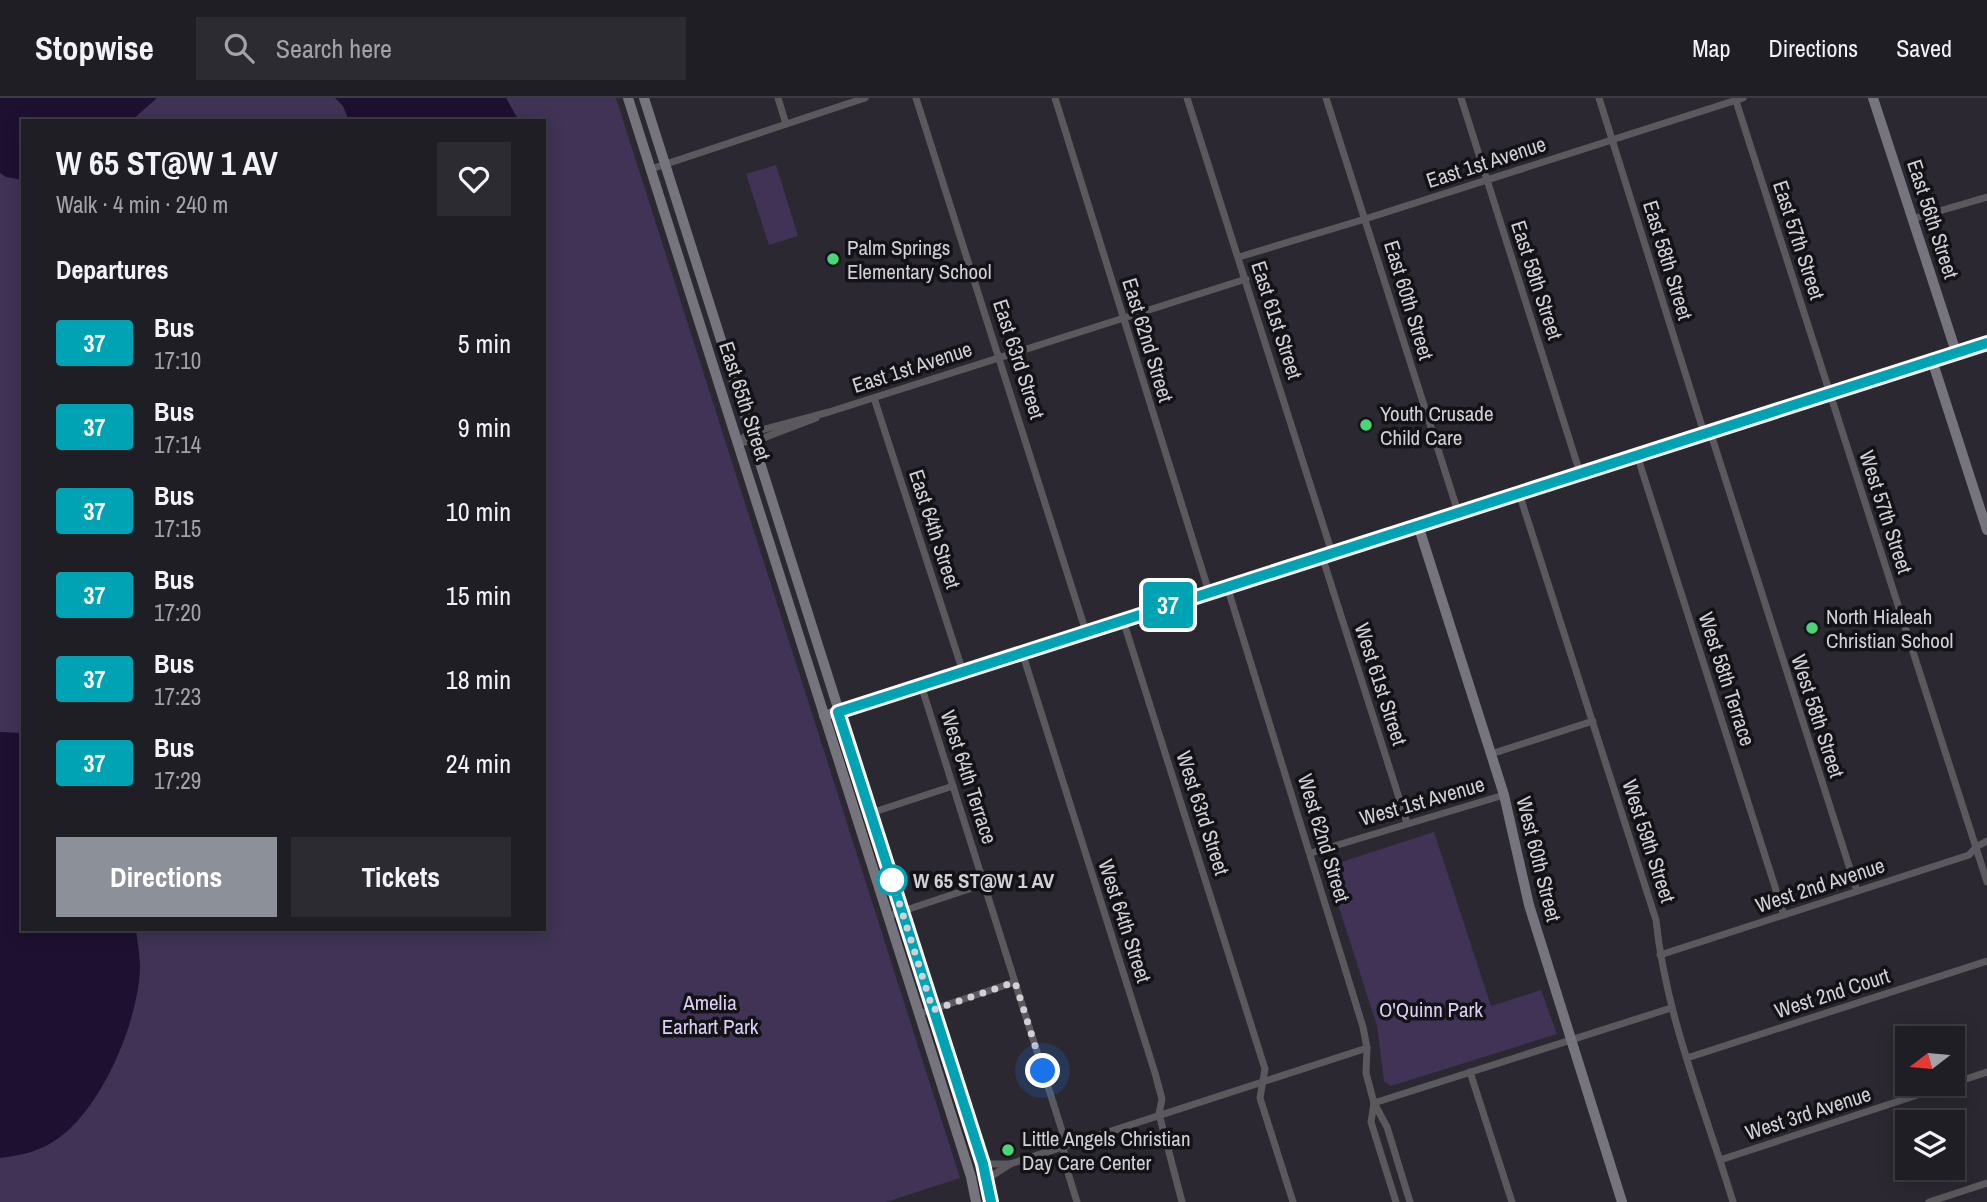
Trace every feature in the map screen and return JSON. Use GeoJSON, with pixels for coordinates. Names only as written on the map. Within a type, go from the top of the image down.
{"type":"FeatureCollection","features":[{"type":"Feature","properties":{"kind":"main road","name":"East 65th Street"},"geometry":{"type":"LineString","coordinates":[[628,98],[971,1177],[976,1202]]}},
{"type":"Feature","properties":{"kind":"main road","name":"East 65th Street"},"geometry":{"type":"LineString","coordinates":[[644,98],[983,1164],[991,1202]]}},
{"type":"Feature","properties":{"kind":"main road","name":"East 56th Street"},"geometry":{"type":"LineString","coordinates":[[1873,98],[1956,352]]}},
{"type":"Feature","properties":{"kind":"main road"},"geometry":{"type":"LineString","coordinates":[[824,716],[1987,342]]}},
{"type":"Feature","properties":{"kind":"main road"},"geometry":{"type":"LineString","coordinates":[[1932,360],[1987,530]]}},
{"type":"Feature","properties":{"kind":"main road","name":"West 60th Street"},"geometry":{"type":"LineString","coordinates":[[1418,525],[1504,795],[1529,905],[1622,1202]]}},
{"type":"Feature","properties":{"kind":"street"},"geometry":{"type":"LineString","coordinates":[[778,98],[786,124]]}},
{"type":"Feature","properties":{"kind":"street"},"geometry":{"type":"LineString","coordinates":[[651,169],[865,98]]}},
{"type":"Feature","properties":{"kind":"street","name":"East 63rd Street"},"geometry":{"type":"LineString","coordinates":[[916,98],[1086,632]]}},
{"type":"Feature","properties":{"kind":"street","name":"East 62nd Street"},"geometry":{"type":"LineString","coordinates":[[1055,98],[1209,592]]}},
{"type":"Feature","properties":{"kind":"street","name":"East 61st Street"},"geometry":{"type":"LineString","coordinates":[[1187,98],[1332,553]]}},
{"type":"Feature","properties":{"kind":"street","name":"East 60th Street"},"geometry":{"type":"LineString","coordinates":[[1326,98],[1458,512]]}},
{"type":"Feature","properties":{"kind":"street","name":"East 59th Street"},"geometry":{"type":"LineString","coordinates":[[1461,98],[1580,473]]}},
{"type":"Feature","properties":{"kind":"street","name":"East 58th Street"},"geometry":{"type":"LineString","coordinates":[[1599,98],[1707,432]]}},
{"type":"Feature","properties":{"kind":"street","name":"East 1st Avenue"},"geometry":{"type":"LineString","coordinates":[[1238,257],[1738,99]]}},
{"type":"Feature","properties":{"kind":"street","name":"East 57th Street"},"geometry":{"type":"LineString","coordinates":[[1738,99],[1830,393]]}},
{"type":"Feature","properties":{"kind":"street"},"geometry":{"type":"LineString","coordinates":[[1912,219],[1987,197]]}},
{"type":"Feature","properties":{"kind":"street","name":"East 1st Avenue"},"geometry":{"type":"LineString","coordinates":[[737,442],[1246,279]]}},
{"type":"Feature","properties":{"kind":"street","name":"West 57th Street"},"geometry":{"type":"LineString","coordinates":[[1830,393],[1987,882]]}},
{"type":"Feature","properties":{"kind":"street","name":"East 64th Street"},"geometry":{"type":"LineString","coordinates":[[874,398],[963,671]]}},
{"type":"Feature","properties":{"kind":"street","name":"West 58th Street"},"geometry":{"type":"LineString","coordinates":[[1707,432],[1857,891]]}},
{"type":"Feature","properties":{"kind":"street","name":"West 58th Terrace"},"geometry":{"type":"LineString","coordinates":[[1637,455],[1784,915]]}},
{"type":"Feature","properties":{"kind":"street","name":"West 59th Street"},"geometry":{"type":"LineString","coordinates":[[1519,493],[1656,920],[1671,1008],[1733,1202]]}},
{"type":"Feature","properties":{"kind":"street","name":"West 61st Street"},"geometry":{"type":"LineString","coordinates":[[1322,556],[1407,823]]}},
{"type":"Feature","properties":{"kind":"street","name":"West 62nd Street"},"geometry":{"type":"LineString","coordinates":[[1227,586],[1363,1027],[1367,1048],[1366,1073],[1374,1102],[1387,1127],[1410,1202]]}},
{"type":"Feature","properties":{"kind":"street","name":"West 63rd Street"},"geometry":{"type":"LineString","coordinates":[[1124,620],[1265,1069],[1263,1081]]}},
{"type":"Feature","properties":{"kind":"street","name":"West 64th Street"},"geometry":{"type":"LineString","coordinates":[[1022,652],[1155,1073],[1162,1099],[1159,1114],[1182,1202]]}},
{"type":"Feature","properties":{"kind":"street","name":"West 64th Terrace"},"geometry":{"type":"LineString","coordinates":[[921,685],[1063,1137],[1064,1160],[1077,1202]]}},
{"type":"Feature","properties":{"kind":"street","name":"West 1st Avenue"},"geometry":{"type":"LineString","coordinates":[[1491,754],[1593,722]]}},
{"type":"Feature","properties":{"kind":"street"},"geometry":{"type":"LineString","coordinates":[[870,813],[953,786]]}},
{"type":"Feature","properties":{"kind":"street","name":"West 1st Avenue"},"geometry":{"type":"LineString","coordinates":[[1311,853],[1504,795]]}},
{"type":"Feature","properties":{"kind":"street","name":"West 2nd Avenue"},"geometry":{"type":"LineString","coordinates":[[1660,955],[1969,855],[1987,841]]}},
{"type":"Feature","properties":{"kind":"street"},"geometry":{"type":"LineString","coordinates":[[888,916],[984,884]]}},
{"type":"Feature","properties":{"kind":"street","name":"West 2nd Court"},"geometry":{"type":"LineString","coordinates":[[1687,1058],[1987,961]]}},
{"type":"Feature","properties":{"kind":"street"},"geometry":{"type":"LineString","coordinates":[[919,1014],[1015,982]]}},
{"type":"Feature","properties":{"kind":"street"},"geometry":{"type":"LineString","coordinates":[[1374,1102],[1671,1008]]}},
{"type":"Feature","properties":{"kind":"street"},"geometry":{"type":"LineString","coordinates":[[987,1179],[1010,1164],[1367,1048]]}},
{"type":"Feature","properties":{"kind":"street"},"geometry":{"type":"LineString","coordinates":[[1470,1072],[1512,1202]]}},
{"type":"Feature","properties":{"kind":"street","name":"West 3rd Avenue"},"geometry":{"type":"LineString","coordinates":[[1720,1160],[1987,1072]]}},
{"type":"Feature","properties":{"kind":"street"},"geometry":{"type":"LineString","coordinates":[[1263,1081],[1260,1098],[1293,1202]]}},
{"type":"Feature","properties":{"kind":"street","name":"West 62nd Street"},"geometry":{"type":"LineString","coordinates":[[1374,1102],[1371,1122],[1396,1202]]}},
{"type":"Feature","properties":{"kind":"street"},"geometry":{"type":"LineString","coordinates":[[983,1164],[1010,1164]]}},
{"type":"Feature","properties":{"kind":"street"},"geometry":{"type":"LineString","coordinates":[[1929,1202],[1987,1183]]}},
{"type":"Feature","properties":{"kind":"street"},"geometry":{"type":"LineString","coordinates":[[1959,1192],[1963,1202]]}},
{"type":"Feature","properties":{"kind":"green space","name":"Amelia Earhart Park"},"geometry":{"type":"Polygon","coordinates":[[[0,98],[616,98],[960,1178],[886,1202],[0,1202],[0,98]]]}},
{"type":"Feature","properties":{"kind":"green space"},"geometry":{"type":"Polygon","coordinates":[[[776,165],[798,236],[769,245],[746,174],[776,165]]]}},
{"type":"Feature","properties":{"kind":"green space","name":"O'Quinn Park"},"geometry":{"type":"Polygon","coordinates":[[[1434,832],[1491,1006],[1541,990],[1557,1034],[1391,1086],[1384,1081],[1377,1026],[1326,867],[1434,832]]]}},
{"type":"Feature","properties":{"kind":"shaded area"},"geometry":{"type":"Polygon","coordinates":[[[0,98],[157,98],[133,119],[21,119],[21,180],[0,173],[0,98]]]}},
{"type":"Feature","properties":{"kind":"shaded area"},"geometry":{"type":"Polygon","coordinates":[[[335,98],[506,98],[518,119],[348,119],[343,106],[335,98]]]}},
{"type":"Feature","properties":{"kind":"shaded area"},"geometry":{"type":"Polygon","coordinates":[[[0,732],[21,733],[21,931],[136,931],[140,967],[133,1013],[124,1039],[114,1065],[85,1111],[69,1130],[51,1143],[27,1153],[0,1158],[0,732]]]}},
{"type":"Feature","properties":{"kind":"bus line","name":"37"},"geometry":{"type":"LineString","coordinates":[[991,1202],[983,1164],[838,712],[1987,343]]}},
{"type":"Feature","properties":{"kind":"place","name":"Palm Springs Elementary School"},"geometry":{"type":"Point","coordinates":[833,259]}},
{"type":"Feature","properties":{"kind":"place","name":"Youth Crusade Child Care"},"geometry":{"type":"Point","coordinates":[1366,425]}},
{"type":"Feature","properties":{"kind":"place","name":"North Hialeah Christian School"},"geometry":{"type":"Point","coordinates":[1812,628]}},
{"type":"Feature","properties":{"kind":"place","name":"W 65 ST@W 1 AV"},"geometry":{"type":"Point","coordinates":[892,880]}},
{"type":"Feature","properties":{"kind":"place","name":"Little Angels Christian Day Care Center"},"geometry":{"type":"Point","coordinates":[1008,1150]}},
{"type":"Feature","properties":{"kind":"route"},"geometry":{"type":"LineString","coordinates":[[892,880],[933,1010],[1015,982],[1043,1071]]}}]}
